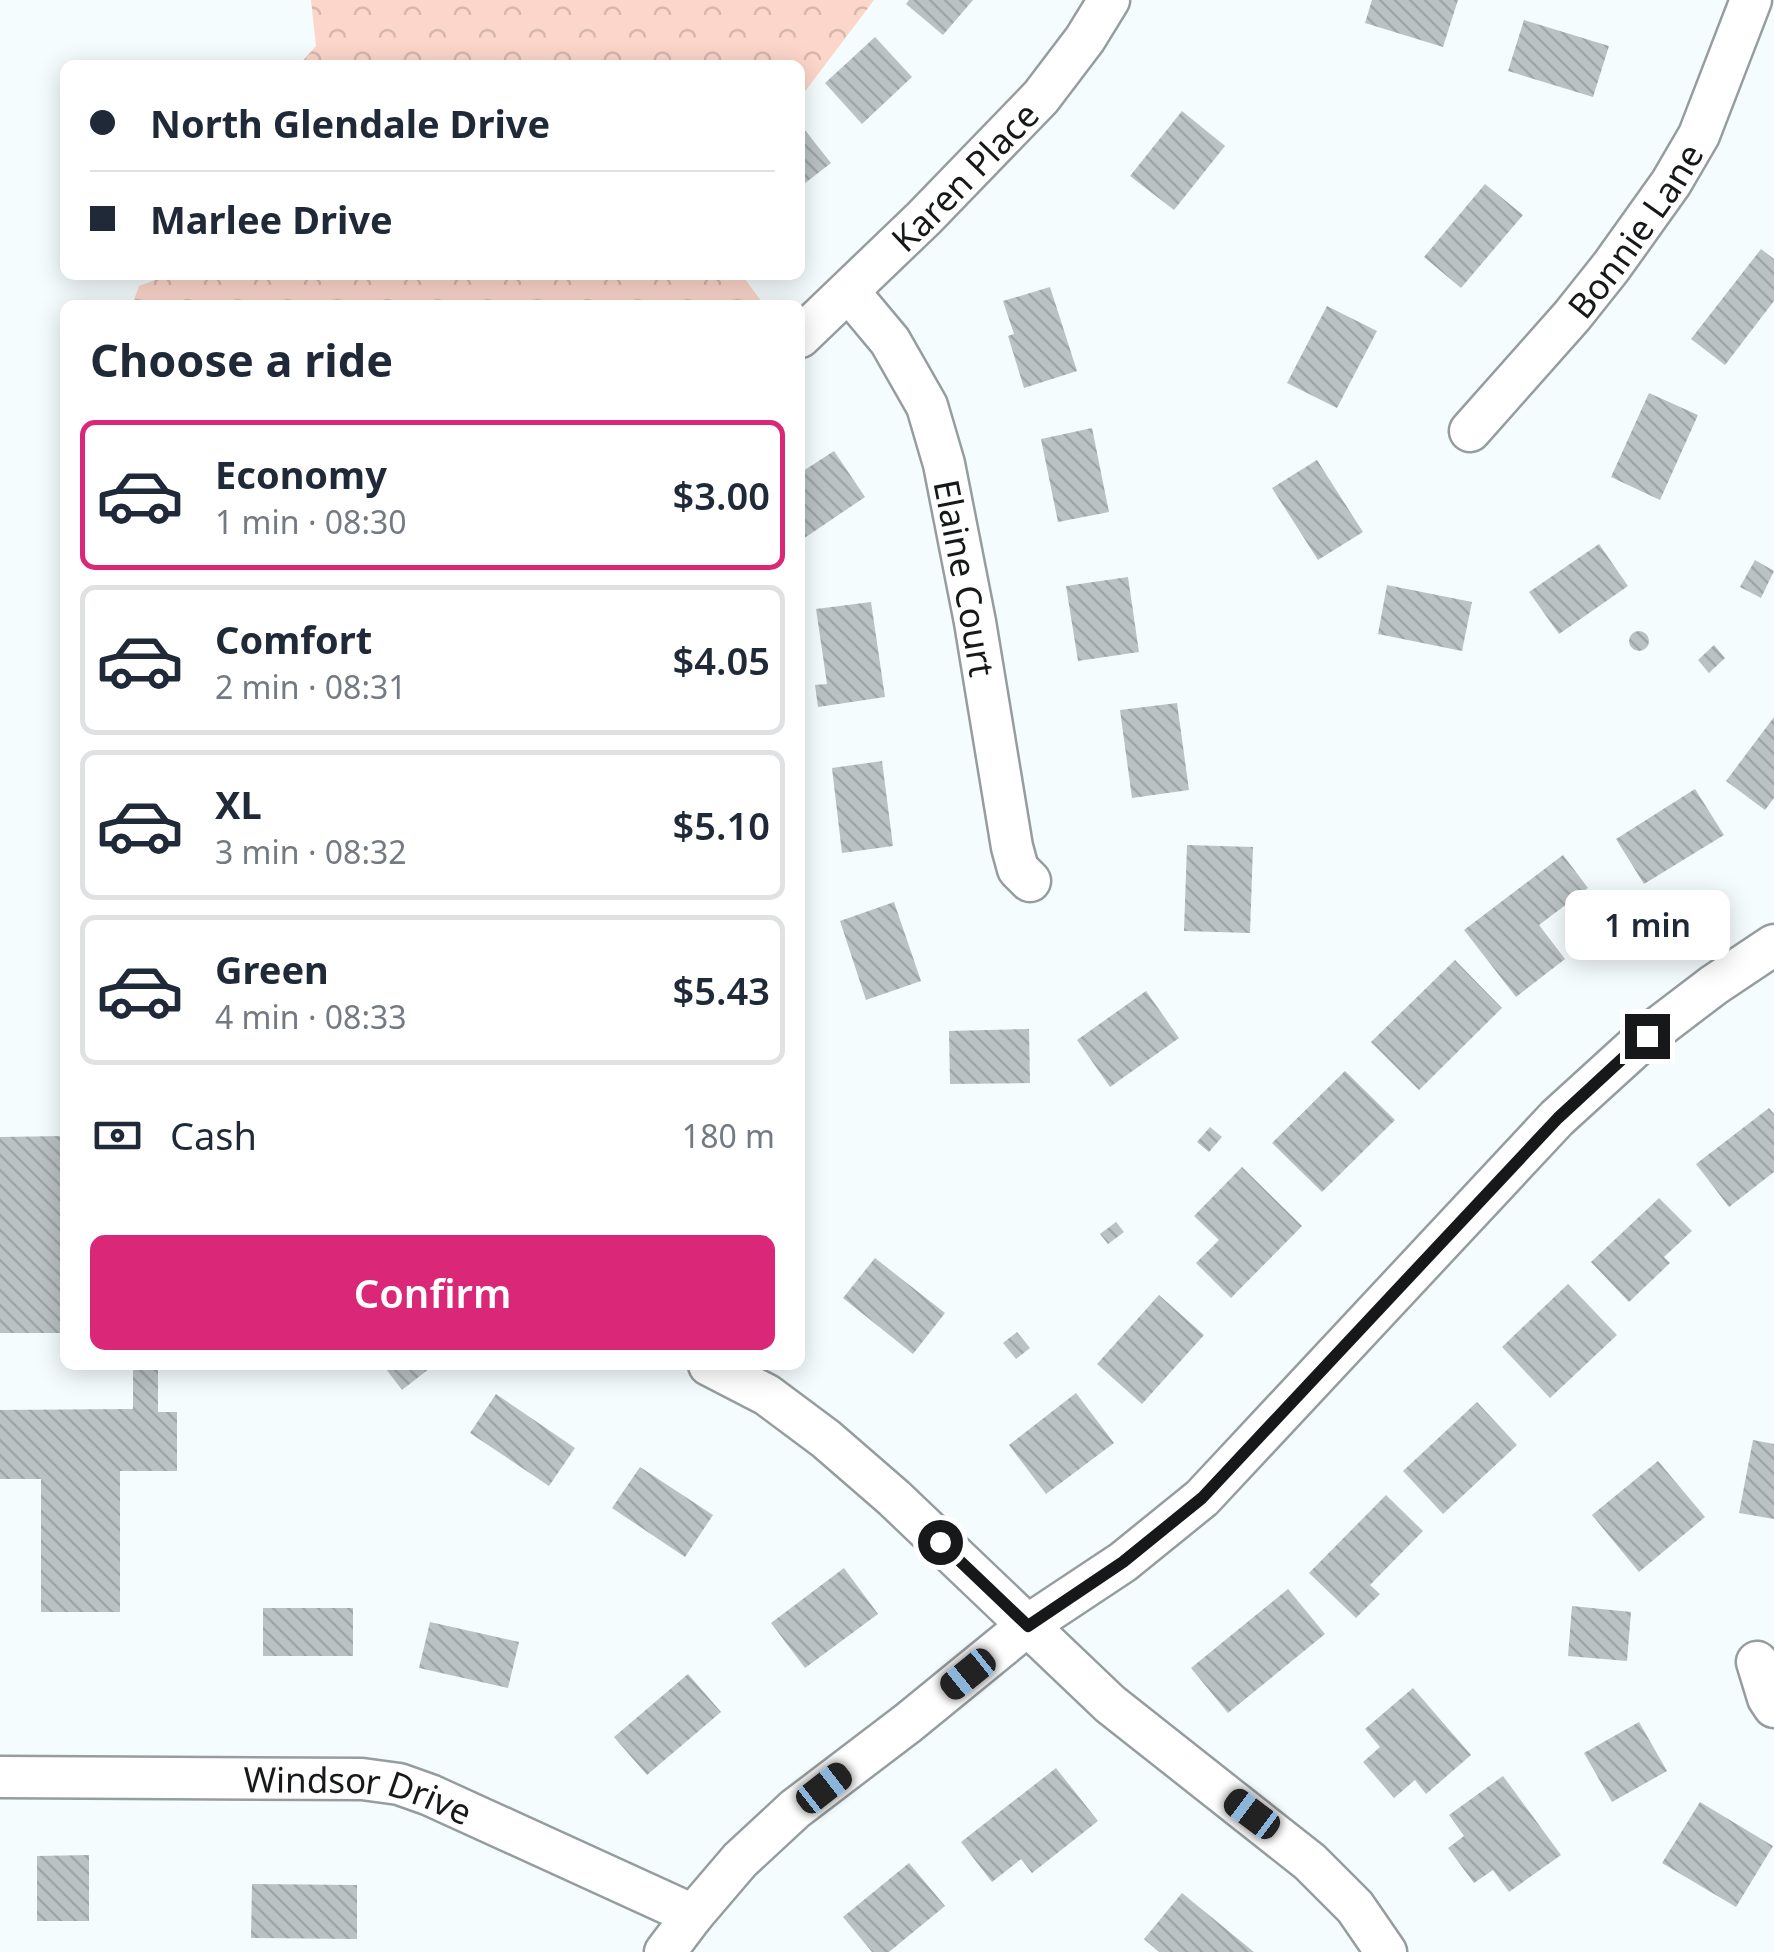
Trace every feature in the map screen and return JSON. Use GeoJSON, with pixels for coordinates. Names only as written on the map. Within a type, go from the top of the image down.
{"type":"FeatureCollection","features":[{"type":"Feature","properties":{"kind":"street","name":"Karen Place"},"geometry":{"type":"LineString","coordinates":[[805,332],[1041,97],[1109,0]]}},
{"type":"Feature","properties":{"kind":"street","name":"Bonnie Lane"},"geometry":{"type":"LineString","coordinates":[[1470,431],[1572,316],[1671,183],[1699,134],[1750,0]]}},
{"type":"Feature","properties":{"kind":"street","name":"Elaine Court"},"geometry":{"type":"LineString","coordinates":[[849,292],[890,341],[926,406],[944,464],[1012,847],[1018,869],[1030,881]]}},
{"type":"Feature","properties":{"kind":"street"},"geometry":{"type":"LineString","coordinates":[[665,1952],[740,1860],[795,1810],[1028,1626],[1123,1562],[1202,1498],[1558,1118],[1647,1036],[1714,984],[1774,946]]}},
{"type":"Feature","properties":{"kind":"street"},"geometry":{"type":"LineString","coordinates":[[718,1370],[767,1396],[826,1438],[1110,1704],[1310,1862],[1355,1907],[1386,1952]]}},
{"type":"Feature","properties":{"kind":"street"},"geometry":{"type":"LineString","coordinates":[[1756,1662],[1774,1707]]}},
{"type":"Feature","properties":{"kind":"street","name":"Windsor Drive"},"geometry":{"type":"LineString","coordinates":[[0,1778],[362,1779],[398,1784],[693,1915]]}},
{"type":"Feature","properties":{"kind":"green space"},"geometry":{"type":"Polygon","coordinates":[[[311,0],[874,0],[805,91],[805,60],[303,60],[316,46],[311,0]]]}},
{"type":"Feature","properties":{"kind":"green space"},"geometry":{"type":"Polygon","coordinates":[[[155,280],[746,280],[760,300],[134,300],[139,286],[155,280]]]}},
{"type":"Feature","properties":{"kind":"building"},"geometry":{"type":"Polygon","coordinates":[[[909,0],[973,0],[943,35],[906,4],[909,0]]]}},
{"type":"Feature","properties":{"kind":"building"},"geometry":{"type":"Polygon","coordinates":[[[1372,0],[1458,0],[1443,47],[1365,23],[1372,0]]]}},
{"type":"Feature","properties":{"kind":"building"},"geometry":{"type":"Polygon","coordinates":[[[1524,20],[1609,46],[1593,97],[1508,71],[1524,20]]]}},
{"type":"Feature","properties":{"kind":"building"},"geometry":{"type":"Polygon","coordinates":[[[875,37],[912,77],[862,124],[825,83],[875,37]]]}},
{"type":"Feature","properties":{"kind":"building"},"geometry":{"type":"Polygon","coordinates":[[[1182,111],[1225,146],[1174,210],[1130,176],[1182,111]]]}},
{"type":"Feature","properties":{"kind":"building"},"geometry":{"type":"Polygon","coordinates":[[[805,130],[831,163],[805,183],[805,130]]]}},
{"type":"Feature","properties":{"kind":"building"},"geometry":{"type":"Polygon","coordinates":[[[1485,184],[1523,215],[1461,288],[1424,257],[1485,184]]]}},
{"type":"Feature","properties":{"kind":"building"},"geometry":{"type":"Polygon","coordinates":[[[1761,249],[1774,259],[1774,301],[1725,365],[1691,339],[1761,249]]]}},
{"type":"Feature","properties":{"kind":"building"},"geometry":{"type":"Polygon","coordinates":[[[1050,287],[1077,371],[1024,388],[1008,336],[1014,334],[1003,301],[1050,287]]]}},
{"type":"Feature","properties":{"kind":"building"},"geometry":{"type":"Polygon","coordinates":[[[1327,306],[1377,331],[1337,408],[1287,383],[1327,306]]]}},
{"type":"Feature","properties":{"kind":"building"},"geometry":{"type":"Polygon","coordinates":[[[1649,393],[1698,415],[1660,500],[1611,477],[1649,393]]]}},
{"type":"Feature","properties":{"kind":"building"},"geometry":{"type":"Polygon","coordinates":[[[1092,428],[1109,512],[1058,522],[1041,439],[1092,428]]]}},
{"type":"Feature","properties":{"kind":"building"},"geometry":{"type":"Polygon","coordinates":[[[834,451],[865,497],[805,538],[805,470],[834,451]]]}},
{"type":"Feature","properties":{"kind":"building"},"geometry":{"type":"Polygon","coordinates":[[[1317,460],[1363,532],[1318,560],[1272,488],[1317,460]]]}},
{"type":"Feature","properties":{"kind":"building"},"geometry":{"type":"Polygon","coordinates":[[[1599,544],[1628,586],[1559,634],[1529,592],[1599,544]]]}},
{"type":"Feature","properties":{"kind":"building"},"geometry":{"type":"Polygon","coordinates":[[[1755,560],[1774,571],[1761,598],[1740,587],[1755,560]]]}},
{"type":"Feature","properties":{"kind":"building"},"geometry":{"type":"Polygon","coordinates":[[[1128,577],[1139,652],[1078,661],[1066,586],[1128,577]]]}},
{"type":"Feature","properties":{"kind":"building"},"geometry":{"type":"Polygon","coordinates":[[[1387,585],[1472,602],[1462,651],[1378,634],[1387,585]]]}},
{"type":"Feature","properties":{"kind":"building"},"geometry":{"type":"Polygon","coordinates":[[[871,602],[885,697],[818,707],[815,685],[827,684],[816,609],[871,602]]]}},
{"type":"Feature","properties":{"kind":"building"},"geometry":{"type":"Polygon","coordinates":[[[1639,631],[1649,641],[1639,651],[1629,641],[1639,631]]]}},
{"type":"Feature","properties":{"kind":"building"},"geometry":{"type":"Polygon","coordinates":[[[1714,645],[1725,658],[1709,673],[1698,660],[1714,645]]]}},
{"type":"Feature","properties":{"kind":"building"},"geometry":{"type":"Polygon","coordinates":[[[1177,703],[1189,790],[1132,798],[1120,710],[1177,703]]]}},
{"type":"Feature","properties":{"kind":"building"},"geometry":{"type":"Polygon","coordinates":[[[1774,717],[1774,798],[1765,810],[1726,781],[1774,717]]]}},
{"type":"Feature","properties":{"kind":"building"},"geometry":{"type":"Polygon","coordinates":[[[882,761],[893,846],[842,853],[832,768],[882,761]]]}},
{"type":"Feature","properties":{"kind":"building"},"geometry":{"type":"Polygon","coordinates":[[[1695,789],[1724,835],[1644,884],[1616,839],[1695,789]]]}},
{"type":"Feature","properties":{"kind":"building"},"geometry":{"type":"Polygon","coordinates":[[[1187,845],[1253,847],[1250,933],[1184,931],[1187,845]]]}},
{"type":"Feature","properties":{"kind":"building"},"geometry":{"type":"Polygon","coordinates":[[[1563,855],[1588,888],[1539,925],[1565,959],[1516,997],[1464,930],[1563,855]]]}},
{"type":"Feature","properties":{"kind":"building"},"geometry":{"type":"Polygon","coordinates":[[[894,902],[921,981],[866,1000],[840,921],[894,902]]]}},
{"type":"Feature","properties":{"kind":"building"},"geometry":{"type":"Polygon","coordinates":[[[1455,960],[1502,1008],[1419,1090],[1371,1042],[1455,960]]]}},
{"type":"Feature","properties":{"kind":"building"},"geometry":{"type":"Polygon","coordinates":[[[1146,991],[1179,1038],[1110,1087],[1077,1040],[1146,991]]]}},
{"type":"Feature","properties":{"kind":"building"},"geometry":{"type":"Polygon","coordinates":[[[1029,1029],[1030,1083],[950,1084],[949,1031],[1029,1029]]]}},
{"type":"Feature","properties":{"kind":"building"},"geometry":{"type":"Polygon","coordinates":[[[1345,1071],[1395,1120],[1322,1192],[1272,1143],[1345,1071]]]}},
{"type":"Feature","properties":{"kind":"building"},"geometry":{"type":"Polygon","coordinates":[[[1769,1108],[1774,1114],[1774,1172],[1729,1207],[1696,1164],[1769,1108]]]}},
{"type":"Feature","properties":{"kind":"building"},"geometry":{"type":"Polygon","coordinates":[[[1210,1127],[1222,1137],[1209,1152],[1197,1142],[1210,1127]]]}},
{"type":"Feature","properties":{"kind":"building"},"geometry":{"type":"Polygon","coordinates":[[[60,1136],[60,1333],[0,1333],[0,1137],[60,1136]]]}},
{"type":"Feature","properties":{"kind":"building"},"geometry":{"type":"Polygon","coordinates":[[[1242,1167],[1302,1226],[1231,1298],[1196,1263],[1219,1240],[1194,1216],[1242,1167]]]}},
{"type":"Feature","properties":{"kind":"building"},"geometry":{"type":"Polygon","coordinates":[[[1659,1198],[1692,1231],[1664,1257],[1670,1263],[1629,1302],[1591,1262],[1659,1198]]]}},
{"type":"Feature","properties":{"kind":"building"},"geometry":{"type":"Polygon","coordinates":[[[1116,1222],[1124,1232],[1108,1244],[1100,1234],[1116,1222]]]}},
{"type":"Feature","properties":{"kind":"building"},"geometry":{"type":"Polygon","coordinates":[[[875,1258],[945,1313],[913,1354],[843,1298],[875,1258]]]}},
{"type":"Feature","properties":{"kind":"building"},"geometry":{"type":"Polygon","coordinates":[[[1568,1284],[1617,1335],[1550,1398],[1502,1347],[1568,1284]]]}},
{"type":"Feature","properties":{"kind":"building"},"geometry":{"type":"Polygon","coordinates":[[[1159,1295],[1204,1335],[1142,1404],[1097,1364],[1159,1295]]]}},
{"type":"Feature","properties":{"kind":"building"},"geometry":{"type":"Polygon","coordinates":[[[1017,1332],[1030,1348],[1016,1359],[1003,1343],[1017,1332]]]}},
{"type":"Feature","properties":{"kind":"building"},"geometry":{"type":"Polygon","coordinates":[[[133,1370],[158,1370],[158,1412],[177,1412],[177,1471],[120,1471],[120,1612],[41,1612],[41,1479],[0,1479],[0,1410],[133,1409],[133,1370]]]}},
{"type":"Feature","properties":{"kind":"building"},"geometry":{"type":"Polygon","coordinates":[[[387,1370],[428,1370],[402,1390],[387,1370]]]}},
{"type":"Feature","properties":{"kind":"building"},"geometry":{"type":"Polygon","coordinates":[[[1076,1393],[1114,1443],[1046,1494],[1009,1445],[1076,1393]]]}},
{"type":"Feature","properties":{"kind":"building"},"geometry":{"type":"Polygon","coordinates":[[[496,1394],[575,1448],[549,1486],[470,1433],[496,1394]]]}},
{"type":"Feature","properties":{"kind":"building"},"geometry":{"type":"Polygon","coordinates":[[[1477,1402],[1517,1445],[1443,1514],[1403,1471],[1477,1402]]]}},
{"type":"Feature","properties":{"kind":"building"},"geometry":{"type":"Polygon","coordinates":[[[1753,1440],[1774,1444],[1774,1519],[1739,1513],[1753,1440]]]}},
{"type":"Feature","properties":{"kind":"building"},"geometry":{"type":"Polygon","coordinates":[[[1658,1461],[1705,1517],[1639,1572],[1592,1515],[1658,1461]]]}},
{"type":"Feature","properties":{"kind":"building"},"geometry":{"type":"Polygon","coordinates":[[[640,1467],[713,1515],[685,1557],[612,1508],[640,1467]]]}},
{"type":"Feature","properties":{"kind":"building"},"geometry":{"type":"Polygon","coordinates":[[[1386,1495],[1423,1531],[1370,1585],[1380,1594],[1356,1618],[1309,1573],[1386,1495]]]}},
{"type":"Feature","properties":{"kind":"building"},"geometry":{"type":"Polygon","coordinates":[[[844,1568],[878,1614],[805,1668],[771,1623],[844,1568]]]}},
{"type":"Feature","properties":{"kind":"building"},"geometry":{"type":"Polygon","coordinates":[[[1288,1589],[1325,1634],[1228,1713],[1191,1668],[1288,1589]]]}},
{"type":"Feature","properties":{"kind":"building"},"geometry":{"type":"Polygon","coordinates":[[[1572,1606],[1631,1612],[1627,1661],[1568,1656],[1572,1606]]]}},
{"type":"Feature","properties":{"kind":"building"},"geometry":{"type":"Polygon","coordinates":[[[263,1608],[353,1608],[353,1656],[263,1656],[263,1608]]]}},
{"type":"Feature","properties":{"kind":"building"},"geometry":{"type":"Polygon","coordinates":[[[430,1622],[519,1642],[508,1688],[419,1668],[430,1622]]]}},
{"type":"Feature","properties":{"kind":"building"},"geometry":{"type":"Polygon","coordinates":[[[688,1674],[721,1712],[647,1775],[614,1737],[688,1674]]]}},
{"type":"Feature","properties":{"kind":"building"},"geometry":{"type":"Polygon","coordinates":[[[1413,1688],[1471,1755],[1426,1794],[1415,1780],[1394,1798],[1363,1762],[1380,1747],[1365,1729],[1413,1688]]]}},
{"type":"Feature","properties":{"kind":"building"},"geometry":{"type":"Polygon","coordinates":[[[1639,1722],[1667,1771],[1612,1802],[1584,1753],[1639,1722]]]}},
{"type":"Feature","properties":{"kind":"building"},"geometry":{"type":"Polygon","coordinates":[[[1056,1768],[1098,1821],[1032,1873],[1021,1859],[992,1882],[961,1842],[1056,1768]]]}},
{"type":"Feature","properties":{"kind":"building"},"geometry":{"type":"Polygon","coordinates":[[[1503,1776],[1561,1855],[1509,1892],[1493,1870],[1474,1883],[1448,1848],[1464,1836],[1449,1815],[1503,1776]]]}},
{"type":"Feature","properties":{"kind":"building"},"geometry":{"type":"Polygon","coordinates":[[[1700,1802],[1773,1846],[1736,1907],[1662,1863],[1700,1802]]]}},
{"type":"Feature","properties":{"kind":"building"},"geometry":{"type":"Polygon","coordinates":[[[89,1855],[89,1921],[37,1921],[37,1856],[89,1855]]]}},
{"type":"Feature","properties":{"kind":"building"},"geometry":{"type":"Polygon","coordinates":[[[909,1863],[945,1906],[889,1952],[872,1952],[843,1917],[909,1863]]]}},
{"type":"Feature","properties":{"kind":"building"},"geometry":{"type":"Polygon","coordinates":[[[252,1884],[357,1885],[357,1939],[251,1938],[252,1884]]]}},
{"type":"Feature","properties":{"kind":"building"},"geometry":{"type":"Polygon","coordinates":[[[1182,1893],[1254,1952],[1159,1952],[1144,1939],[1182,1893]]]}},
{"type":"Feature","properties":{"kind":"route"},"geometry":{"type":"LineString","coordinates":[[940,1542],[1028,1626],[1123,1562],[1202,1498],[1558,1118],[1647,1036]]}}]}
